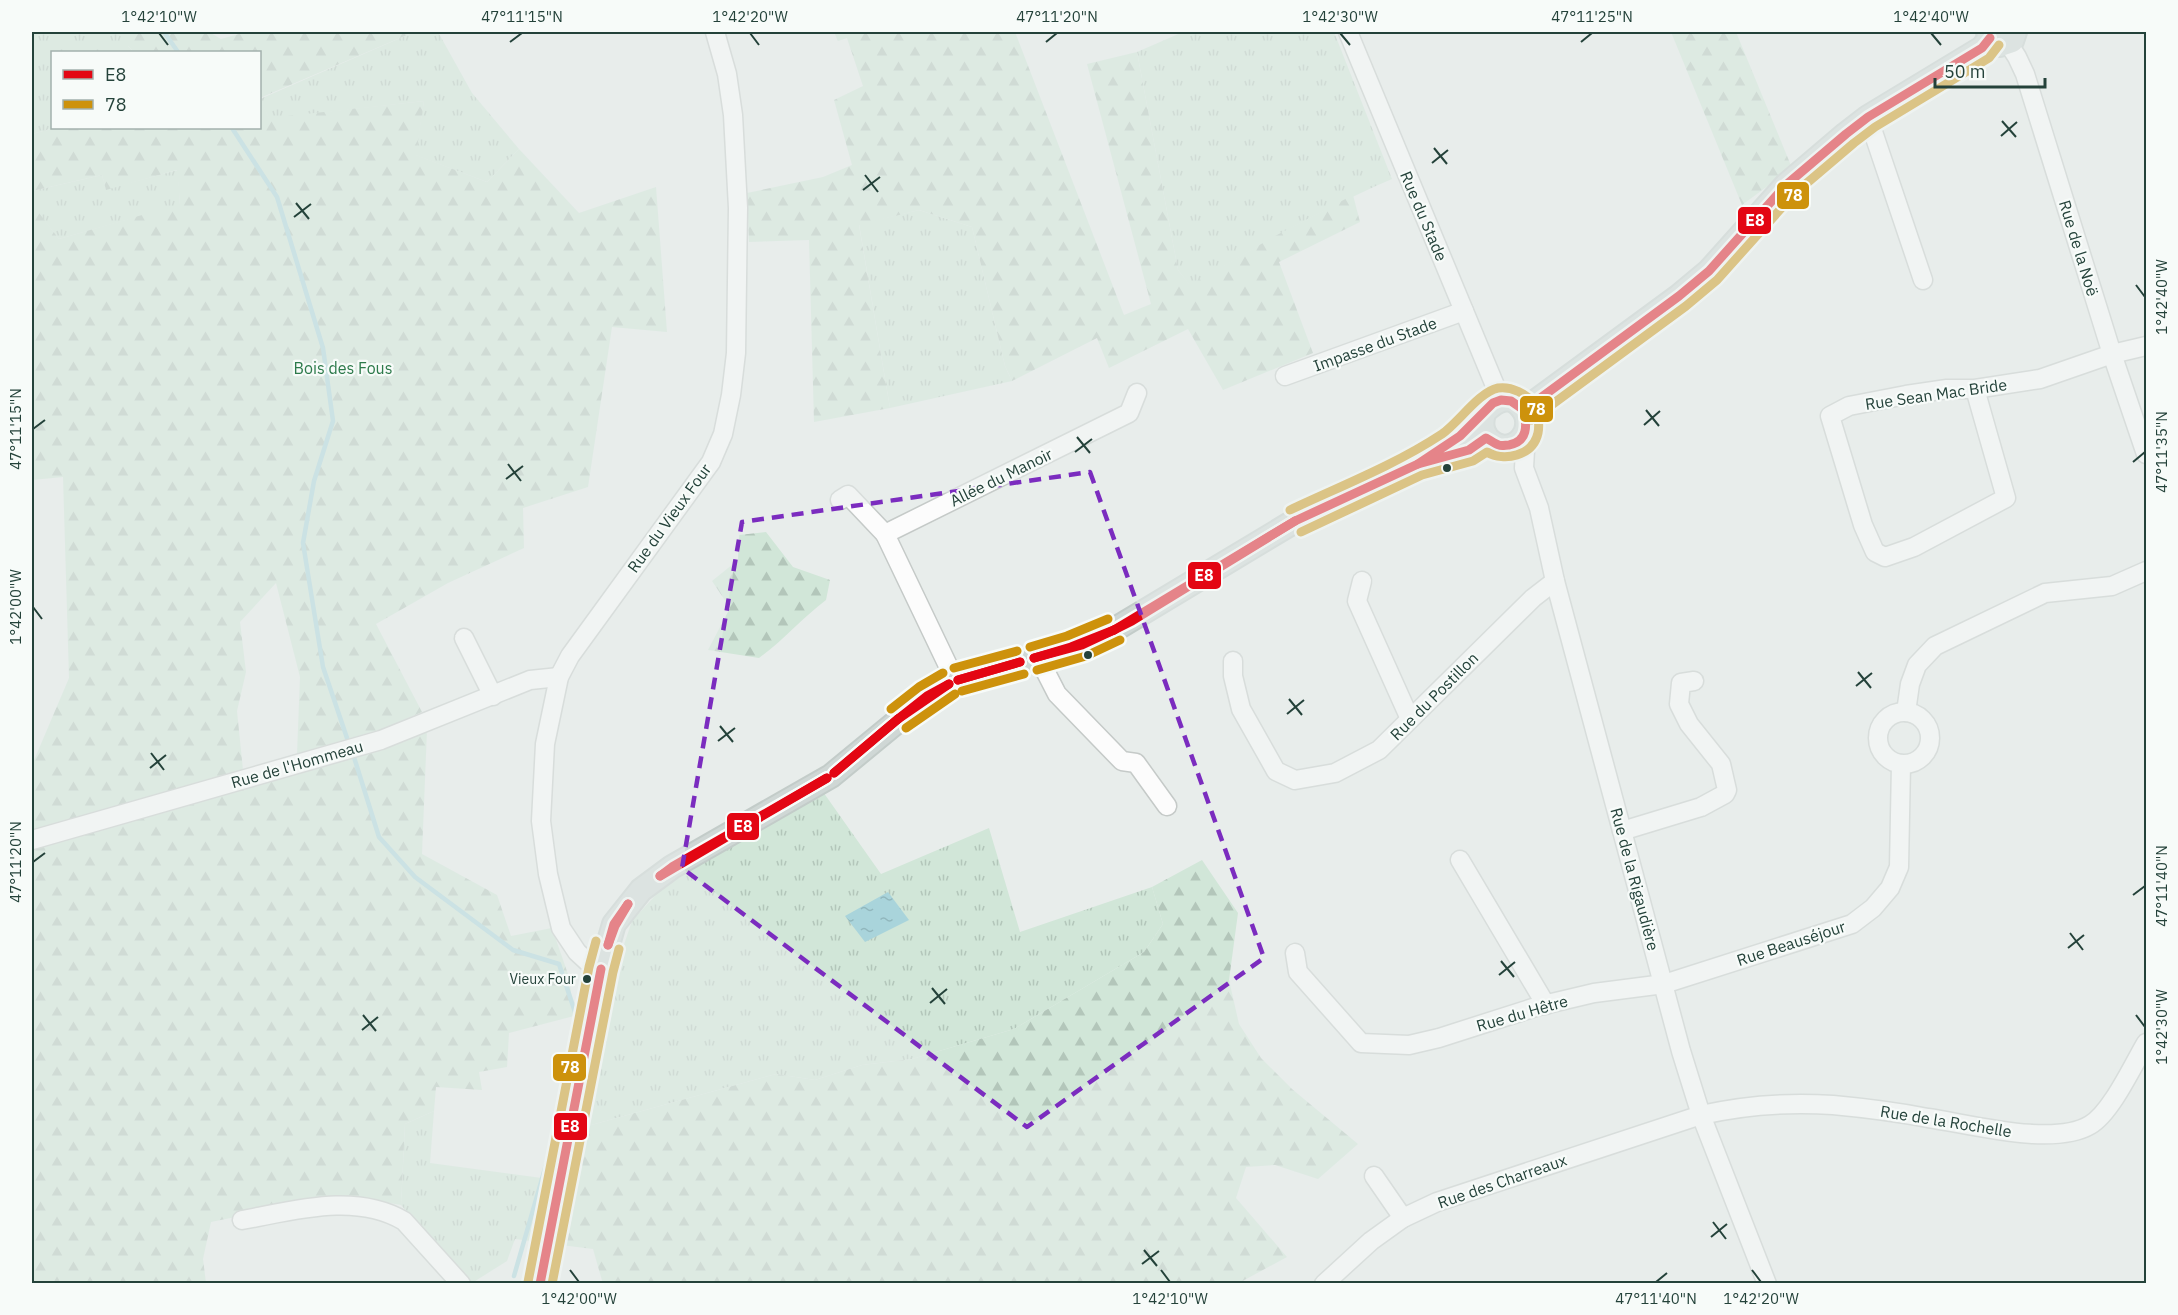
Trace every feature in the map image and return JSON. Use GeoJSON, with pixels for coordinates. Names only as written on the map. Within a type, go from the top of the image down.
{"type":"FeatureCollection","features":[{"type":"Feature","properties":{"kind":"main road"},"geometry":{"type":"LineString","coordinates":[[1418,464],[1496,442],[1520,440],[1525,421],[1708,271],[1786,184],[1868,117],[2000,36]]}},
{"type":"Feature","properties":{"kind":"main road"},"geometry":{"type":"LineString","coordinates":[[540,1284],[601,969],[614,924],[641,890],[672,867],[831,776],[894,722],[953,681],[1082,645],[1112,631],[1295,521],[1418,464],[1460,436],[1493,405],[1511,401],[1525,421]]}},
{"type":"Feature","properties":{"kind":"main road"},"geometry":{"type":"LineString","coordinates":[[1493,405],[1481,426],[1496,442]]}},
{"type":"Feature","properties":{"kind":"street","name":"Rue du Vieux Four"},"geometry":{"type":"LineString","coordinates":[[601,969],[590,964],[577,952],[561,928],[548,874],[541,821],[545,744],[559,676],[570,656],[711,462],[723,434],[736,353],[738,208],[733,115],[727,74],[715,32]]}},
{"type":"Feature","properties":{"kind":"street","name":"Rue du Stade"},"geometry":{"type":"LineString","coordinates":[[1348,32],[1464,311],[1493,405]]}},
{"type":"Feature","properties":{"kind":"street","name":"Rue de la Noë"},"geometry":{"type":"LineString","coordinates":[[2000,36],[2017,57],[2025,74],[2112,354],[2146,454]]}},
{"type":"Feature","properties":{"kind":"street"},"geometry":{"type":"LineString","coordinates":[[1868,117],[1923,280]]}},
{"type":"Feature","properties":{"kind":"street","name":"Impasse du Stade"},"geometry":{"type":"LineString","coordinates":[[1285,376],[1464,311]]}},
{"type":"Feature","properties":{"kind":"street","name":"Rue Sean Mac Bride"},"geometry":{"type":"LineString","coordinates":[[1975,389],[2006,498],[1914,547],[1885,557],[1875,552],[1860,515],[1830,416],[1849,406],[1906,395],[1947,389],[1975,389],[2040,378],[2112,354],[2146,346]]}},
{"type":"Feature","properties":{"kind":"street","name":"Allée du Manoir"},"geometry":{"type":"LineString","coordinates":[[885,534],[1129,413],[1137,393]]}},
{"type":"Feature","properties":{"kind":"street","name":"Rue de la Rigaudière"},"geometry":{"type":"LineString","coordinates":[[1525,421],[1524,468],[1539,508],[1555,581],[1681,1051],[1701,1115],[1767,1284]]}},
{"type":"Feature","properties":{"kind":"street","name":"Rue de la Rigaudière"},"geometry":{"type":"LineString","coordinates":[[1496,442],[1524,468]]}},
{"type":"Feature","properties":{"kind":"street"},"geometry":{"type":"LineString","coordinates":[[840,500],[848,495],[885,534],[952,674],[953,681]]}},
{"type":"Feature","properties":{"kind":"street"},"geometry":{"type":"LineString","coordinates":[[1906,712],[1910,684],[1917,665],[1935,646],[2045,593],[2112,586],[2146,571]]}},
{"type":"Feature","properties":{"kind":"street"},"geometry":{"type":"LineString","coordinates":[[1362,581],[1357,601],[1410,719]]}},
{"type":"Feature","properties":{"kind":"street","name":"Rue du Postillon"},"geometry":{"type":"LineString","coordinates":[[1233,661],[1233,676],[1241,709],[1276,771],[1294,780],[1335,773],[1378,750],[1533,598],[1555,581]]}},
{"type":"Feature","properties":{"kind":"street"},"geometry":{"type":"LineString","coordinates":[[464,638],[493,696]]}},
{"type":"Feature","properties":{"kind":"street"},"geometry":{"type":"LineString","coordinates":[[1038,657],[1057,694],[1122,761],[1136,764],[1167,806]]}},
{"type":"Feature","properties":{"kind":"street","name":"Rue de l'Hommeau"},"geometry":{"type":"LineString","coordinates":[[32,840],[381,740],[530,680],[559,676]]}},
{"type":"Feature","properties":{"kind":"street"},"geometry":{"type":"LineString","coordinates":[[1622,831],[1701,807],[1725,794],[1727,790],[1722,764],[1689,724],[1679,704],[1681,683],[1694,681]]}},
{"type":"Feature","properties":{"kind":"street"},"geometry":{"type":"LineString","coordinates":[[1906,712],[1921,718],[1929,732],[1930,740],[1928,748],[1917,760],[1901,764],[1885,756],[1878,740],[1882,723],[1888,717],[1906,712]]}},
{"type":"Feature","properties":{"kind":"street","name":"Rue Beauséjour"},"geometry":{"type":"LineString","coordinates":[[1664,984],[1852,924],[1873,908],[1890,888],[1899,867],[1901,764]]}},
{"type":"Feature","properties":{"kind":"street"},"geometry":{"type":"LineString","coordinates":[[1460,860],[1546,1005]]}},
{"type":"Feature","properties":{"kind":"street","name":"Rue du Hêtre"},"geometry":{"type":"LineString","coordinates":[[1295,953],[1298,972],[1361,1043],[1409,1045],[1594,993],[1664,984]]}},
{"type":"Feature","properties":{"kind":"street","name":"Rue de la Rochelle"},"geometry":{"type":"LineString","coordinates":[[1701,1115],[1740,1107],[1782,1104],[1832,1105],[2030,1134],[2068,1134],[2091,1125],[2108,1109],[2146,1043]]}},
{"type":"Feature","properties":{"kind":"street","name":"Rue des Charreaux"},"geometry":{"type":"LineString","coordinates":[[1324,1284],[1371,1241],[1403,1218],[1437,1202],[1701,1115]]}},
{"type":"Feature","properties":{"kind":"street"},"geometry":{"type":"LineString","coordinates":[[1374,1176],[1403,1218]]}},
{"type":"Feature","properties":{"kind":"street"},"geometry":{"type":"LineString","coordinates":[[242,1220],[314,1207],[356,1205],[376,1210],[404,1221],[456,1282]]}},
{"type":"Feature","properties":{"kind":"highlighted area"},"geometry":{"type":"Polygon","coordinates":[[[1090,472],[1264,958],[1027,1127],[682,868],[742,522],[1090,472]]]}},
{"type":"Feature","properties":{"kind":"green space"},"geometry":{"type":"Polygon","coordinates":[[[32,32],[128,32],[128,46],[133,51],[51,51],[51,129],[32,134],[32,32]]]}},
{"type":"Feature","properties":{"kind":"green space"},"geometry":{"type":"Polygon","coordinates":[[[128,32],[209,32],[221,39],[246,32],[414,32],[261,98],[261,51],[133,51],[128,46],[128,32]]]}},
{"type":"Feature","properties":{"kind":"green space"},"geometry":{"type":"Polygon","coordinates":[[[414,32],[438,32],[472,93],[519,149],[487,182],[415,155],[424,101],[269,119],[261,99],[414,32]]]}},
{"type":"Feature","properties":{"kind":"green space"},"geometry":{"type":"Polygon","coordinates":[[[834,32],[1015,32],[1124,315],[1151,304],[1087,64],[1137,52],[1178,270],[1190,285],[1353,195],[1360,222],[1279,262],[1313,353],[1223,390],[1188,329],[1109,368],[1097,338],[1012,381],[1005,366],[972,227],[919,210],[859,225],[890,408],[814,422],[809,240],[749,242],[747,193],[823,177],[852,165],[834,100],[863,86],[847,38],[838,41],[834,32]]]}},
{"type":"Feature","properties":{"kind":"green space"},"geometry":{"type":"Polygon","coordinates":[[[1183,32],[1334,32],[1392,179],[1264,243],[1190,286],[1178,270],[1137,52],[1183,32]]]}},
{"type":"Feature","properties":{"kind":"green space"},"geometry":{"type":"Polygon","coordinates":[[[1671,32],[1736,32],[1792,168],[1742,205],[1671,32]]]}},
{"type":"Feature","properties":{"kind":"green space","name":"Bois des Fous"},"geometry":{"type":"Polygon","coordinates":[[[261,100],[269,118],[424,101],[416,155],[487,182],[519,149],[579,213],[656,187],[667,332],[612,327],[588,487],[523,508],[524,548],[448,583],[376,624],[422,712],[383,729],[297,754],[300,677],[276,583],[240,622],[246,672],[237,711],[243,770],[248,786],[427,730],[422,854],[497,895],[511,936],[552,928],[569,977],[574,1016],[509,1033],[507,1067],[479,1072],[482,1090],[436,1087],[434,1111],[405,1124],[401,1205],[341,1195],[211,1222],[203,1259],[206,1283],[32,1284],[32,765],[69,678],[63,477],[32,480],[32,214],[39,213],[59,239],[180,204],[177,170],[106,190],[102,175],[32,191],[32,134],[51,129],[261,129],[261,100]]]}},
{"type":"Feature","properties":{"kind":"green space"},"geometry":{"type":"Polygon","coordinates":[[[178,170],[180,205],[59,239],[39,214],[32,214],[32,191],[102,175],[106,189],[178,170]]]}},
{"type":"Feature","properties":{"kind":"green space"},"geometry":{"type":"Polygon","coordinates":[[[919,210],[972,227],[1005,366],[1012,381],[890,408],[859,224],[919,210]]]}},
{"type":"Feature","properties":{"kind":"green space"},"geometry":{"type":"Polygon","coordinates":[[[766,532],[793,567],[830,580],[826,600],[759,658],[708,650],[730,608],[712,581],[738,560],[739,535],[766,532]]]}},
{"type":"Feature","properties":{"kind":"green space"},"geometry":{"type":"Polygon","coordinates":[[[821,789],[881,874],[989,828],[1020,932],[1152,887],[1163,924],[1144,952],[1014,1029],[912,1059],[862,1065],[815,1080],[776,1074],[584,1127],[615,971],[632,921],[673,876],[821,789]]]}},
{"type":"Feature","properties":{"kind":"green space"},"geometry":{"type":"Polygon","coordinates":[[[1202,860],[1238,913],[1229,980],[1239,1024],[1261,1058],[1292,1089],[1358,1144],[1318,1179],[1275,1165],[1246,1167],[1236,1198],[1287,1257],[1237,1284],[603,1284],[593,1249],[561,1245],[584,1127],[776,1074],[815,1080],[862,1065],[912,1059],[1014,1029],[1144,952],[1163,924],[1152,887],[1202,860]]]}},
{"type":"Feature","properties":{"kind":"green space"},"geometry":{"type":"Polygon","coordinates":[[[434,1111],[430,1163],[572,1182],[561,1245],[515,1239],[507,1261],[472,1283],[401,1205],[405,1124],[434,1111]]]}},
{"type":"Feature","properties":{"kind":"water"},"geometry":{"type":"Polygon","coordinates":[[[888,892],[909,920],[865,942],[845,916],[888,892]]]}},
{"type":"Feature","properties":{"kind":"waterway"},"geometry":{"type":"LineString","coordinates":[[164,32],[177,51]]}},
{"type":"Feature","properties":{"kind":"waterway"},"geometry":{"type":"LineString","coordinates":[[233,129],[277,197],[323,348],[333,421],[314,481],[303,543],[323,667],[348,741]]}},
{"type":"Feature","properties":{"kind":"waterway"},"geometry":{"type":"LineString","coordinates":[[353,754],[379,837],[415,877],[513,950],[559,964],[576,1015],[552,1144],[514,1276]]}},
{"type":"Feature","properties":{"kind":"transit line","name":"E8"},"geometry":{"type":"LineString","coordinates":[[1524,410],[1679,296],[1709,271],[1786,185],[1846,134],[1868,117],[1982,48],[1990,38]]}},
{"type":"Feature","properties":{"kind":"transit line","name":"78"},"geometry":{"type":"LineString","coordinates":[[1531,420],[1686,306],[1717,280],[1794,194],[1854,143],[1875,127],[1989,58],[1999,45]]}},
{"type":"Feature","properties":{"kind":"transit line","name":"78"},"geometry":{"type":"LineString","coordinates":[[1290,510],[1406,456],[1449,429],[1476,401],[1491,391],[1498,388],[1513,390],[1523,394],[1535,404],[1538,433],[1535,441],[1524,452],[1509,456],[1487,452],[1473,461],[1422,475],[1301,532]]}},
{"type":"Feature","properties":{"kind":"transit line","name":"E8"},"geometry":{"type":"LineString","coordinates":[[1501,400],[1511,401],[1524,410],[1526,427],[1520,440],[1509,445],[1501,445],[1486,438],[1469,450],[1418,464],[1460,436],[1493,403],[1501,400]]}},
{"type":"Feature","properties":{"kind":"transit line","name":"E8"},"geometry":{"type":"LineString","coordinates":[[1295,521],[1418,464]]}},
{"type":"Feature","properties":{"kind":"transit line","name":"E8"},"geometry":{"type":"LineString","coordinates":[[1114,630],[1295,521]]}},
{"type":"Feature","properties":{"kind":"transit line","name":"E8"},"geometry":{"type":"LineString","coordinates":[[1114,630],[1295,521]]}},
{"type":"Feature","properties":{"kind":"transit line","name":"78"},"geometry":{"type":"LineString","coordinates":[[1030,647],[1067,636],[1108,619]]}},
{"type":"Feature","properties":{"kind":"transit line","name":"E8"},"geometry":{"type":"LineString","coordinates":[[1034,658],[1071,647],[1114,630]]}},
{"type":"Feature","properties":{"kind":"transit line","name":"E8"},"geometry":{"type":"LineString","coordinates":[[1034,658],[1082,645],[1114,630]]}},
{"type":"Feature","properties":{"kind":"transit line","name":"78"},"geometry":{"type":"LineString","coordinates":[[1037,670],[1086,656],[1120,640]]}},
{"type":"Feature","properties":{"kind":"transit line","name":"78"},"geometry":{"type":"LineString","coordinates":[[954,668],[1017,651]]}},
{"type":"Feature","properties":{"kind":"transit line","name":"E8"},"geometry":{"type":"LineString","coordinates":[[958,680],[1020,662]]}},
{"type":"Feature","properties":{"kind":"transit line","name":"E8"},"geometry":{"type":"LineString","coordinates":[[958,680],[1020,662]]}},
{"type":"Feature","properties":{"kind":"transit line","name":"78"},"geometry":{"type":"LineString","coordinates":[[891,709],[919,687],[943,673]]}},
{"type":"Feature","properties":{"kind":"transit line","name":"78"},"geometry":{"type":"LineString","coordinates":[[962,691],[1024,674]]}},
{"type":"Feature","properties":{"kind":"transit line","name":"E8"},"geometry":{"type":"LineString","coordinates":[[898,719],[927,696],[949,684]]}},
{"type":"Feature","properties":{"kind":"transit line","name":"E8"},"geometry":{"type":"LineString","coordinates":[[898,719],[949,684]]}},
{"type":"Feature","properties":{"kind":"transit line","name":"78"},"geometry":{"type":"LineString","coordinates":[[906,728],[955,694]]}},
{"type":"Feature","properties":{"kind":"transit line","name":"E8"},"geometry":{"type":"LineString","coordinates":[[834,773],[898,719]]}},
{"type":"Feature","properties":{"kind":"transit line","name":"E8"},"geometry":{"type":"LineString","coordinates":[[834,773],[898,719]]}},
{"type":"Feature","properties":{"kind":"transit line","name":"E8"},"geometry":{"type":"LineString","coordinates":[[660,876],[827,778]]}},
{"type":"Feature","properties":{"kind":"transit line","name":"E8"},"geometry":{"type":"LineString","coordinates":[[660,876],[827,778]]}},
{"type":"Feature","properties":{"kind":"transit line","name":"E8"},"geometry":{"type":"LineString","coordinates":[[608,945],[614,924],[628,904]]}},
{"type":"Feature","properties":{"kind":"transit line","name":"E8"},"geometry":{"type":"LineString","coordinates":[[608,945],[615,926],[628,904]]}},
{"type":"Feature","properties":{"kind":"transit line","name":"78"},"geometry":{"type":"LineString","coordinates":[[528,1282],[596,941]]}},
{"type":"Feature","properties":{"kind":"transit line","name":"78"},"geometry":{"type":"LineString","coordinates":[[552,1284],[619,949]]}},
{"type":"Feature","properties":{"kind":"transit line","name":"E8"},"geometry":{"type":"LineString","coordinates":[[540,1284],[601,969]]}},
{"type":"Feature","properties":{"kind":"place","name":"Vieux Four"},"geometry":{"type":"Point","coordinates":[587,979]}}]}
